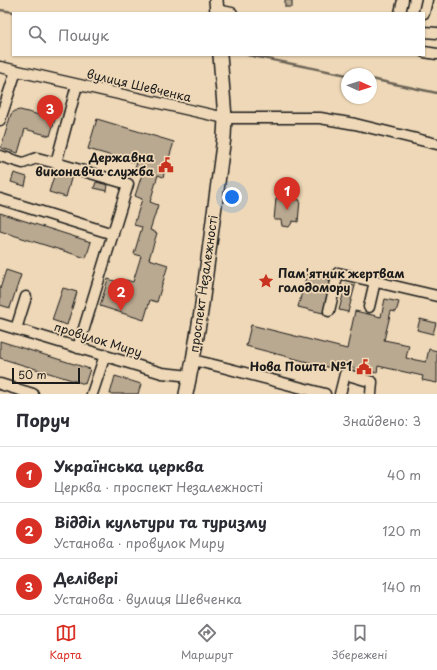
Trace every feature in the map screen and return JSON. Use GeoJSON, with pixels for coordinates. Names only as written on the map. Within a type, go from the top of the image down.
{"type":"FeatureCollection","features":[{"type":"Feature","properties":{"kind":"main road","name":"проспект Незалежності"},"geometry":{"type":"LineString","coordinates":[[186,394],[193,360],[224,137],[225,118],[220,56]]}},
{"type":"Feature","properties":{"kind":"street"},"geometry":{"type":"LineString","coordinates":[[400,12],[403,0]]}},
{"type":"Feature","properties":{"kind":"street"},"geometry":{"type":"LineString","coordinates":[[424,12],[427,0]]}},
{"type":"Feature","properties":{"kind":"street"},"geometry":{"type":"LineString","coordinates":[[217,8],[229,12]]}},
{"type":"Feature","properties":{"kind":"street"},"geometry":{"type":"LineString","coordinates":[[425,32],[437,33]]}},
{"type":"Feature","properties":{"kind":"street"},"geometry":{"type":"LineString","coordinates":[[425,52],[437,54]]}},
{"type":"Feature","properties":{"kind":"street","name":"вулиця Шевченка"},"geometry":{"type":"LineString","coordinates":[[0,67],[225,118],[320,118],[355,124],[437,144]]}},
{"type":"Feature","properties":{"kind":"street"},"geometry":{"type":"LineString","coordinates":[[0,120],[16,71]]}},
{"type":"Feature","properties":{"kind":"street"},"geometry":{"type":"LineString","coordinates":[[56,163],[76,85]]}},
{"type":"Feature","properties":{"kind":"street"},"geometry":{"type":"LineString","coordinates":[[0,156],[23,162],[38,158],[128,184],[78,348]]}},
{"type":"Feature","properties":{"kind":"street"},"geometry":{"type":"LineString","coordinates":[[0,199],[113,234]]}},
{"type":"Feature","properties":{"kind":"street"},"geometry":{"type":"LineString","coordinates":[[329,311],[338,273],[437,296]]}},
{"type":"Feature","properties":{"kind":"street"},"geometry":{"type":"LineString","coordinates":[[369,307],[375,281]]}},
{"type":"Feature","properties":{"kind":"street"},"geometry":{"type":"LineString","coordinates":[[16,329],[26,297]]}},
{"type":"Feature","properties":{"kind":"street","name":"провулок Миру"},"geometry":{"type":"LineString","coordinates":[[0,324],[162,373],[190,376]]}},
{"type":"Feature","properties":{"kind":"street"},"geometry":{"type":"LineString","coordinates":[[92,394],[105,355]]}},
{"type":"Feature","properties":{"kind":"street"},"geometry":{"type":"LineString","coordinates":[[193,360],[325,394]]}},
{"type":"Feature","properties":{"kind":"street"},"geometry":{"type":"LineString","coordinates":[[340,394],[345,374],[372,382],[371,394]]}},
{"type":"Feature","properties":{"kind":"street"},"geometry":{"type":"LineString","coordinates":[[0,384],[33,394]]}},
{"type":"Feature","properties":{"kind":"building"},"geometry":{"type":"Polygon","coordinates":[[[285,0],[292,0],[292,7],[285,7],[285,0]]]}},
{"type":"Feature","properties":{"kind":"building"},"geometry":{"type":"Polygon","coordinates":[[[20,110],[55,119],[50,136],[25,129],[18,153],[1,148],[11,114],[20,110]]]}},
{"type":"Feature","properties":{"kind":"building"},"geometry":{"type":"Polygon","coordinates":[[[97,119],[174,142],[163,177],[158,175],[150,202],[158,205],[150,230],[157,233],[149,259],[168,265],[157,302],[150,300],[144,320],[100,306],[108,279],[124,284],[126,280],[133,282],[141,256],[134,254],[142,227],[134,225],[142,199],[135,196],[143,171],[135,168],[137,163],[88,149],[97,119]]]}},
{"type":"Feature","properties":{"kind":"building"},"geometry":{"type":"Polygon","coordinates":[[[56,170],[72,175],[66,197],[49,192],[56,170]]]}},
{"type":"Feature","properties":{"kind":"building"},"geometry":{"type":"Polygon","coordinates":[[[14,173],[27,177],[25,186],[11,182],[14,173]]]}},
{"type":"Feature","properties":{"kind":"building"},"geometry":{"type":"Polygon","coordinates":[[[96,182],[108,185],[107,191],[94,188],[96,182]]]}},
{"type":"Feature","properties":{"kind":"building"},"geometry":{"type":"Polygon","coordinates":[[[283,188],[296,189],[294,199],[300,200],[298,222],[293,221],[289,227],[282,226],[281,220],[274,220],[276,198],[282,198],[283,188]]]}},
{"type":"Feature","properties":{"kind":"building"},"geometry":{"type":"Polygon","coordinates":[[[0,213],[91,242],[86,258],[0,231],[0,213]]]}},
{"type":"Feature","properties":{"kind":"building"},"geometry":{"type":"Polygon","coordinates":[[[6,270],[21,275],[10,308],[0,305],[0,289],[6,270]]]}},
{"type":"Feature","properties":{"kind":"building"},"geometry":{"type":"Polygon","coordinates":[[[307,274],[330,280],[323,313],[298,307],[307,274]]]}},
{"type":"Feature","properties":{"kind":"building"},"geometry":{"type":"Polygon","coordinates":[[[346,284],[355,286],[348,312],[339,310],[346,284]]]}},
{"type":"Feature","properties":{"kind":"building"},"geometry":{"type":"Polygon","coordinates":[[[63,288],[77,292],[67,325],[52,320],[63,288]]]}},
{"type":"Feature","properties":{"kind":"building"},"geometry":{"type":"Polygon","coordinates":[[[385,299],[399,302],[396,312],[391,311],[384,340],[409,345],[406,358],[426,362],[429,349],[437,351],[437,383],[422,380],[423,376],[378,366],[377,373],[332,363],[331,368],[246,346],[251,325],[347,349],[355,311],[381,317],[385,299]]]}},
{"type":"Feature","properties":{"kind":"building"},"geometry":{"type":"Polygon","coordinates":[[[420,319],[436,323],[433,334],[417,330],[420,319]]]}},
{"type":"Feature","properties":{"kind":"building"},"geometry":{"type":"Polygon","coordinates":[[[0,341],[90,369],[85,384],[0,358],[0,341]]]}},
{"type":"Feature","properties":{"kind":"building"},"geometry":{"type":"Polygon","coordinates":[[[115,376],[141,384],[138,394],[110,394],[115,376]]]}},
{"type":"Feature","properties":{"kind":"waterway"},"geometry":{"type":"LineString","coordinates":[[0,10],[13,12]]}},
{"type":"Feature","properties":{"kind":"waterway"},"geometry":{"type":"LineString","coordinates":[[253,56],[341,74]]}},
{"type":"Feature","properties":{"kind":"waterway"},"geometry":{"type":"LineString","coordinates":[[377,80],[437,93]]}},
{"type":"Feature","properties":{"kind":"place","name":"Делівері"},"geometry":{"type":"Point","coordinates":[50,128]}},
{"type":"Feature","properties":{"kind":"place","name":"Державна виконавча служба"},"geometry":{"type":"Point","coordinates":[166,165]}},
{"type":"Feature","properties":{"kind":"place","name":"Українська церква"},"geometry":{"type":"Point","coordinates":[287,210]}},
{"type":"Feature","properties":{"kind":"place","name":"Пам'ятник жертвам голодомору"},"geometry":{"type":"Point","coordinates":[266,281]}},
{"type":"Feature","properties":{"kind":"place","name":"Відділ культури та туризму"},"geometry":{"type":"Point","coordinates":[121,311]}},
{"type":"Feature","properties":{"kind":"place","name":"Нова Пошта №1"},"geometry":{"type":"Point","coordinates":[364,367]}}]}
